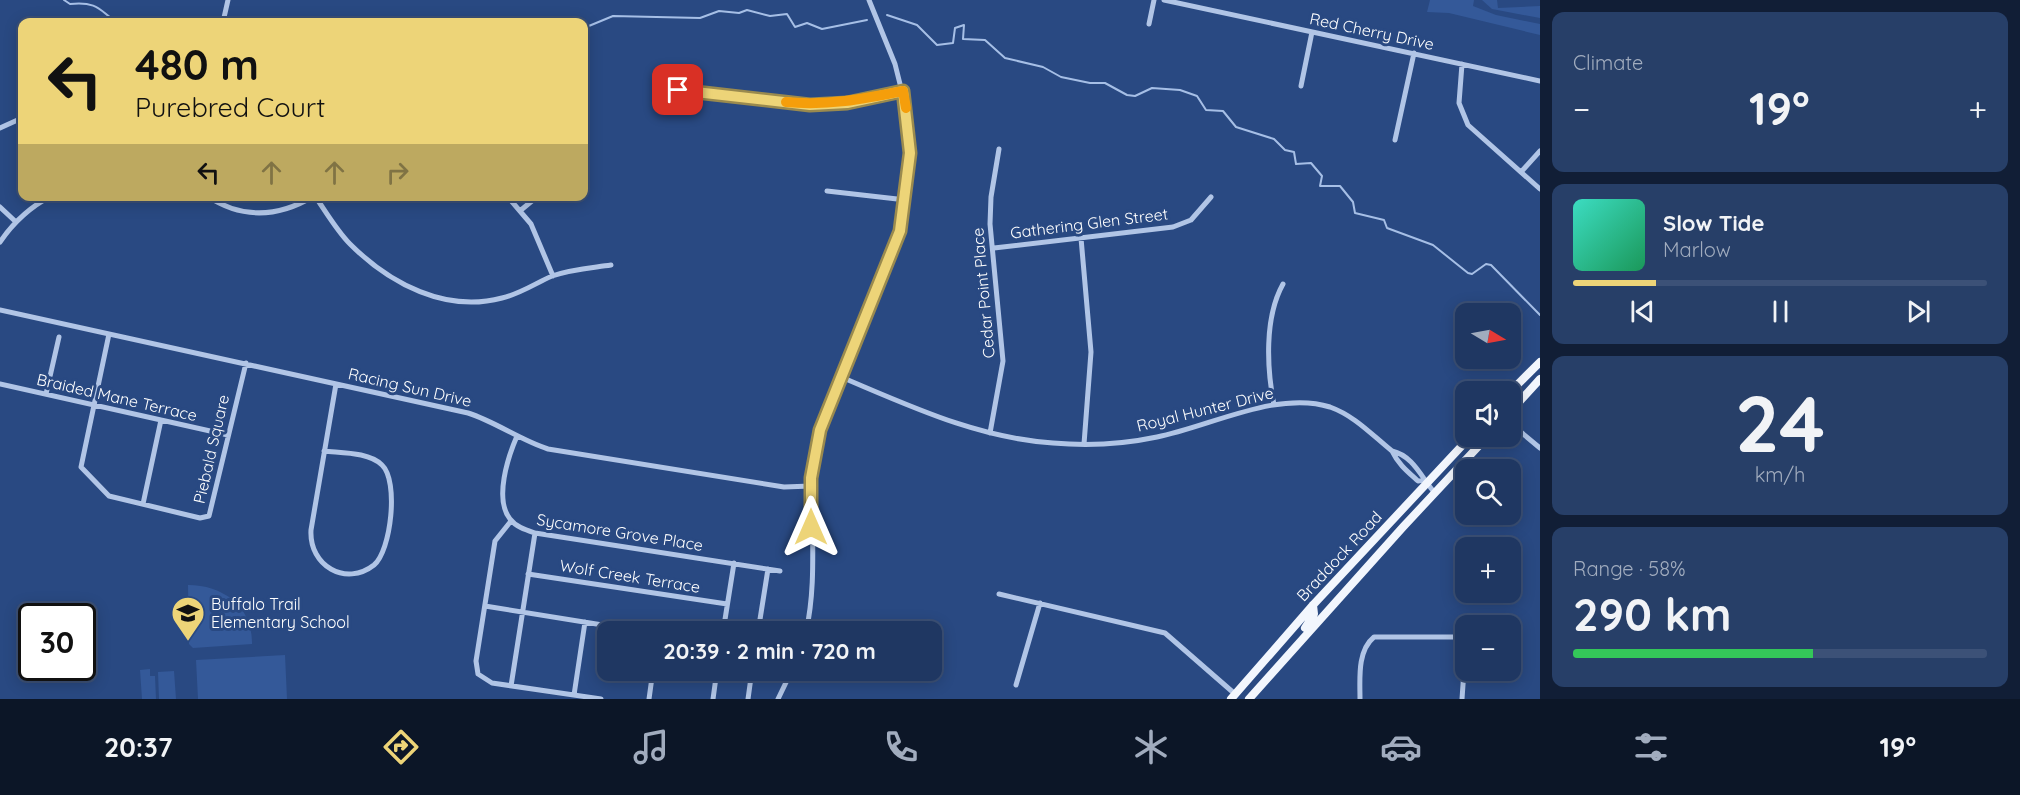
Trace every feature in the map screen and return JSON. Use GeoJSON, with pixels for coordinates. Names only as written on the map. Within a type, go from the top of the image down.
{"type":"FeatureCollection","features":[{"type":"Feature","properties":{"kind":"main road"},"geometry":{"type":"LineString","coordinates":[[1521,381],[1540,362]]}},
{"type":"Feature","properties":{"kind":"main road"},"geometry":{"type":"LineString","coordinates":[[1521,400],[1540,379]]}},
{"type":"Feature","properties":{"kind":"main road","name":"Braddock Road"},"geometry":{"type":"LineString","coordinates":[[1234,697],[1313,605],[1461,447]]}},
{"type":"Feature","properties":{"kind":"main road","name":"Braddock Road"},"geometry":{"type":"LineString","coordinates":[[1249,699],[1478,447]]}},
{"type":"Feature","properties":{"kind":"main road"},"geometry":{"type":"LineString","coordinates":[[1284,659],[1285,649],[1311,620],[1313,605]]}},
{"type":"Feature","properties":{"kind":"street"},"geometry":{"type":"LineString","coordinates":[[224,18],[228,0]]}},
{"type":"Feature","properties":{"kind":"street"},"geometry":{"type":"LineString","coordinates":[[808,621],[812,588],[811,486],[820,430],[892,255],[900,231],[906,200],[910,153],[903,91],[893,59],[869,0]]}},
{"type":"Feature","properties":{"kind":"street"},"geometry":{"type":"LineString","coordinates":[[1149,24],[1154,0]]}},
{"type":"Feature","properties":{"kind":"street","name":"Red Cherry Drive"},"geometry":{"type":"LineString","coordinates":[[1164,0],[1540,81]]}},
{"type":"Feature","properties":{"kind":"street"},"geometry":{"type":"LineString","coordinates":[[1301,86],[1312,32]]}},
{"type":"Feature","properties":{"kind":"street"},"geometry":{"type":"LineString","coordinates":[[1395,140],[1414,53]]}},
{"type":"Feature","properties":{"kind":"street"},"geometry":{"type":"LineString","coordinates":[[1462,64],[1458,89],[1461,114],[1476,134],[1540,189]]}},
{"type":"Feature","properties":{"kind":"street"},"geometry":{"type":"LineString","coordinates":[[669,92],[678,90],[810,105],[847,103],[903,91]]}},
{"type":"Feature","properties":{"kind":"street"},"geometry":{"type":"LineString","coordinates":[[0,129],[18,120]]}},
{"type":"Feature","properties":{"kind":"street","name":"Cedar Point Place"},"geometry":{"type":"LineString","coordinates":[[990,433],[1003,361],[990,224],[991,196],[999,149]]}},
{"type":"Feature","properties":{"kind":"street"},"geometry":{"type":"LineString","coordinates":[[1521,172],[1540,151]]}},
{"type":"Feature","properties":{"kind":"street"},"geometry":{"type":"LineString","coordinates":[[828,191],[906,200]]}},
{"type":"Feature","properties":{"kind":"street","name":"Gathering Glen Street"},"geometry":{"type":"LineString","coordinates":[[994,248],[1173,227],[1191,220],[1211,197]]}},
{"type":"Feature","properties":{"kind":"street"},"geometry":{"type":"LineString","coordinates":[[0,242],[16,222],[44,201]]}},
{"type":"Feature","properties":{"kind":"street"},"geometry":{"type":"LineString","coordinates":[[214,201],[241,212],[263,215],[283,212],[305,201]]}},
{"type":"Feature","properties":{"kind":"street"},"geometry":{"type":"LineString","coordinates":[[319,201],[348,243],[411,289],[431,297],[482,302],[504,298],[571,270],[610,265]]}},
{"type":"Feature","properties":{"kind":"street"},"geometry":{"type":"LineString","coordinates":[[512,201],[521,210],[537,237],[553,276]]}},
{"type":"Feature","properties":{"kind":"street"},"geometry":{"type":"LineString","coordinates":[[521,210],[532,201]]}},
{"type":"Feature","properties":{"kind":"street"},"geometry":{"type":"LineString","coordinates":[[0,207],[16,222]]}},
{"type":"Feature","properties":{"kind":"street"},"geometry":{"type":"LineString","coordinates":[[1081,238],[1091,352],[1084,444]]}},
{"type":"Feature","properties":{"kind":"street"},"geometry":{"type":"LineString","coordinates":[[1274,405],[1267,360],[1277,295],[1283,284]]}},
{"type":"Feature","properties":{"kind":"street","name":"Racing Sun Drive"},"geometry":{"type":"LineString","coordinates":[[0,310],[468,413],[486,419],[517,436],[548,449],[784,487],[811,486]]}},
{"type":"Feature","properties":{"kind":"street","name":"Piebald Square"},"geometry":{"type":"LineString","coordinates":[[109,334],[81,467],[109,496],[200,518],[209,516],[246,363]]}},
{"type":"Feature","properties":{"kind":"street"},"geometry":{"type":"LineString","coordinates":[[46,394],[59,337]]}},
{"type":"Feature","properties":{"kind":"street","name":"Royal Hunter Drive"},"geometry":{"type":"LineString","coordinates":[[841,377],[934,416],[990,433],[1053,443],[1084,444],[1159,437],[1274,405],[1303,402],[1343,413],[1358,422],[1392,451],[1396,460],[1415,478],[1426,482],[1435,493]]}},
{"type":"Feature","properties":{"kind":"street","name":"Braided Mane Terrace"},"geometry":{"type":"LineString","coordinates":[[0,384],[228,435]]}},
{"type":"Feature","properties":{"kind":"street"},"geometry":{"type":"LineString","coordinates":[[324,451],[373,459],[382,465],[392,484],[384,549],[373,566],[356,572],[347,573],[324,566],[312,549],[311,530],[324,451],[336,384]]}},
{"type":"Feature","properties":{"kind":"street"},"geometry":{"type":"LineString","coordinates":[[143,504],[161,420]]}},
{"type":"Feature","properties":{"kind":"street"},"geometry":{"type":"LineString","coordinates":[[1521,432],[1540,448]]}},
{"type":"Feature","properties":{"kind":"street"},"geometry":{"type":"LineString","coordinates":[[517,436],[511,450],[503,494],[503,503],[511,521],[495,541],[476,670],[480,677],[488,682],[601,699]]}},
{"type":"Feature","properties":{"kind":"street","name":"Sycamore Grove Place"},"geometry":{"type":"LineString","coordinates":[[511,521],[535,533],[780,571]]}},
{"type":"Feature","properties":{"kind":"street"},"geometry":{"type":"LineString","coordinates":[[511,686],[535,533]]}},
{"type":"Feature","properties":{"kind":"street"},"geometry":{"type":"LineString","coordinates":[[725,621],[734,563]]}},
{"type":"Feature","properties":{"kind":"street"},"geometry":{"type":"LineString","coordinates":[[760,621],[768,569]]}},
{"type":"Feature","properties":{"kind":"street","name":"Wolf Creek Terrace"},"geometry":{"type":"LineString","coordinates":[[528,574],[727,604]]}},
{"type":"Feature","properties":{"kind":"street"},"geometry":{"type":"LineString","coordinates":[[999,594],[1164,633],[1234,697]]}},
{"type":"Feature","properties":{"kind":"street"},"geometry":{"type":"LineString","coordinates":[[1016,685],[1040,603]]}},
{"type":"Feature","properties":{"kind":"street"},"geometry":{"type":"LineString","coordinates":[[485,606],[597,624]]}},
{"type":"Feature","properties":{"kind":"street"},"geometry":{"type":"LineString","coordinates":[[574,695],[585,622]]}},
{"type":"Feature","properties":{"kind":"street"},"geometry":{"type":"LineString","coordinates":[[1360,699],[1363,654],[1367,642],[1374,637],[1455,637]]}},
{"type":"Feature","properties":{"kind":"street"},"geometry":{"type":"LineString","coordinates":[[649,699],[651,681]]}},
{"type":"Feature","properties":{"kind":"street"},"geometry":{"type":"LineString","coordinates":[[713,699],[715,681]]}},
{"type":"Feature","properties":{"kind":"street"},"geometry":{"type":"LineString","coordinates":[[748,699],[750,681]]}},
{"type":"Feature","properties":{"kind":"street"},"geometry":{"type":"LineString","coordinates":[[778,699],[787,681]]}},
{"type":"Feature","properties":{"kind":"street"},"geometry":{"type":"LineString","coordinates":[[1462,699],[1463,681]]}},
{"type":"Feature","properties":{"kind":"shaded area"},"geometry":{"type":"Polygon","coordinates":[[[1430,0],[1474,0],[1473,6],[1496,15],[1540,24],[1540,35],[1449,13],[1427,12],[1430,0]]]}},
{"type":"Feature","properties":{"kind":"shaded area"},"geometry":{"type":"Polygon","coordinates":[[[1482,0],[1497,0],[1498,8],[1540,6],[1540,18],[1492,9],[1482,0]]]}},
{"type":"Feature","properties":{"kind":"shaded area"},"geometry":{"type":"Polygon","coordinates":[[[188,585],[212,589],[233,600],[247,619],[252,644],[193,648],[189,644],[188,585]]]}},
{"type":"Feature","properties":{"kind":"shaded area"},"geometry":{"type":"Polygon","coordinates":[[[285,655],[287,699],[198,699],[196,660],[285,655]]]}},
{"type":"Feature","properties":{"kind":"shaded area"},"geometry":{"type":"Polygon","coordinates":[[[150,669],[150,676],[155,676],[156,699],[142,699],[140,670],[150,669]]]}},
{"type":"Feature","properties":{"kind":"shaded area"},"geometry":{"type":"Polygon","coordinates":[[[174,671],[176,699],[159,699],[158,672],[174,671]]]}},
{"type":"Feature","properties":{"kind":"waterway"},"geometry":{"type":"LineString","coordinates":[[64,0],[70,4],[81,3],[96,7],[111,18]]}},
{"type":"Feature","properties":{"kind":"waterway"},"geometry":{"type":"LineString","coordinates":[[588,26],[613,16],[700,18],[719,11],[739,13],[747,10],[770,16],[787,14],[795,27],[807,23],[822,29],[867,20]]}},
{"type":"Feature","properties":{"kind":"waterway"},"geometry":{"type":"LineString","coordinates":[[887,15],[917,25],[937,45],[953,43],[955,28],[964,25],[963,39],[985,40],[1005,58],[1043,67],[1061,77],[1090,83],[1105,83],[1127,95],[1135,96],[1152,88],[1180,90],[1197,96],[1206,110],[1223,111],[1236,127],[1274,139],[1285,150],[1294,152],[1296,164],[1311,163],[1322,176],[1320,186],[1340,186],[1353,202],[1355,213],[1384,220],[1387,228],[1433,245],[1468,273],[1472,274],[1486,264],[1491,265],[1540,315]]}},
{"type":"Feature","properties":{"kind":"slow traffic"},"geometry":{"type":"LineString","coordinates":[[786,102],[810,105],[847,103],[903,91],[906,108]]}},
{"type":"Feature","properties":{"kind":"place","name":"Buffalo Trail Elementary School"},"geometry":{"type":"Point","coordinates":[188,642]}},
{"type":"Feature","properties":{"kind":"route"},"geometry":{"type":"LineString","coordinates":[[678,90],[810,105],[847,103],[903,91],[910,153],[906,200],[900,231],[820,430],[811,478],[811,527]]}}]}
